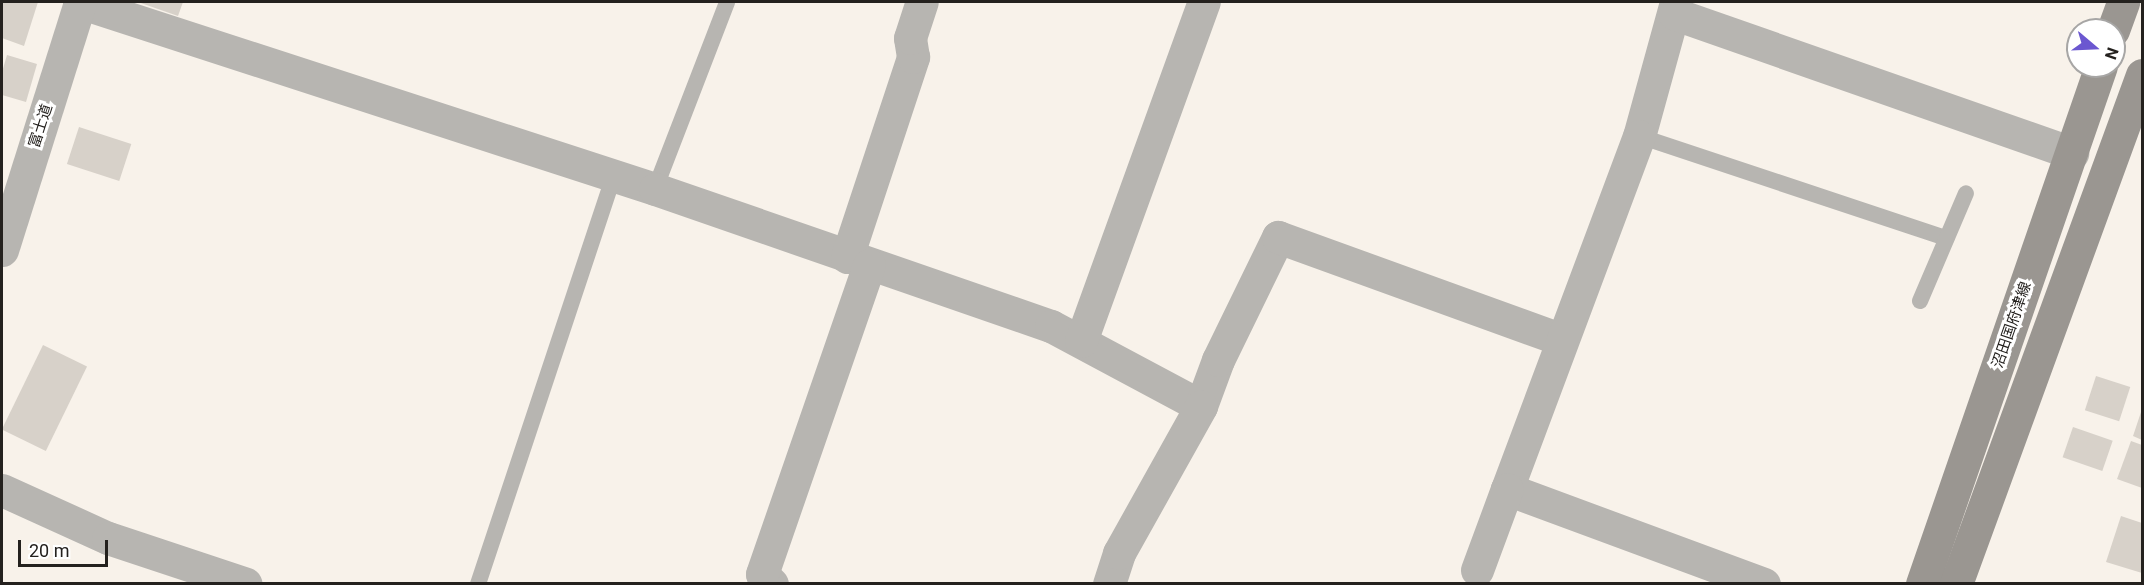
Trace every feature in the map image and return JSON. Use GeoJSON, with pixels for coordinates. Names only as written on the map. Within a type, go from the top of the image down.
{"type":"FeatureCollection","features":[{"type":"Feature","properties":{"kind":"main road"},"geometry":{"type":"LineString","coordinates":[[2117,18],[2123,2]]}},
{"type":"Feature","properties":{"kind":"main road"},"geometry":{"type":"LineString","coordinates":[[1956,584],[2142,75]]}},
{"type":"Feature","properties":{"kind":"main road","name":"沼田国府津線"},"geometry":{"type":"LineString","coordinates":[[1922,584],[2097,78]]}},
{"type":"Feature","properties":{"kind":"street"},"geometry":{"type":"LineString","coordinates":[[80,2],[656,189],[858,261],[1051,326],[1201,406]]}},
{"type":"Feature","properties":{"kind":"street","name":"富士道"},"geometry":{"type":"LineString","coordinates":[[2,249],[80,2]]}},
{"type":"Feature","properties":{"kind":"street"},"geometry":{"type":"LineString","coordinates":[[772,584],[762,574],[858,261],[913,57],[910,38],[922,2]]}},
{"type":"Feature","properties":{"kind":"street"},"geometry":{"type":"LineString","coordinates":[[1080,341],[1204,2]]}},
{"type":"Feature","properties":{"kind":"street"},"geometry":{"type":"LineString","coordinates":[[1477,570],[1639,136],[1676,8],[2072,153]]}},
{"type":"Feature","properties":{"kind":"street"},"geometry":{"type":"LineString","coordinates":[[1109,584],[1119,553],[1201,406],[1218,360],[1278,237],[1562,340]]}},
{"type":"Feature","properties":{"kind":"street"},"geometry":{"type":"LineString","coordinates":[[1507,489],[1764,584]]}},
{"type":"Feature","properties":{"kind":"street"},"geometry":{"type":"LineString","coordinates":[[2,490],[108,538],[246,584]]}},
{"type":"Feature","properties":{"kind":"lane"},"geometry":{"type":"LineString","coordinates":[[656,189],[727,2]]}},
{"type":"Feature","properties":{"kind":"lane"},"geometry":{"type":"LineString","coordinates":[[1639,136],[1946,238]]}},
{"type":"Feature","properties":{"kind":"lane"},"geometry":{"type":"LineString","coordinates":[[478,584],[614,176]]}},
{"type":"Feature","properties":{"kind":"lane"},"geometry":{"type":"LineString","coordinates":[[1920,301],[1966,193]]}},
{"type":"Feature","properties":{"kind":"building"},"geometry":{"type":"Polygon","coordinates":[[[2,2],[38,2],[24,46],[2,38],[2,2]]]}},
{"type":"Feature","properties":{"kind":"building"},"geometry":{"type":"Polygon","coordinates":[[[138,2],[183,2],[178,16],[138,2]]]}},
{"type":"Feature","properties":{"kind":"building"},"geometry":{"type":"Polygon","coordinates":[[[7,55],[37,64],[26,102],[2,95],[2,72],[7,55]]]}},
{"type":"Feature","properties":{"kind":"building"},"geometry":{"type":"Polygon","coordinates":[[[79,127],[131,144],[119,181],[67,164],[79,127]]]}},
{"type":"Feature","properties":{"kind":"building"},"geometry":{"type":"Polygon","coordinates":[[[43,345],[87,366],[46,451],[2,430],[43,345]]]}},
{"type":"Feature","properties":{"kind":"building"},"geometry":{"type":"Polygon","coordinates":[[[2096,376],[2130,387],[2119,421],[2085,410],[2096,376]]]}},
{"type":"Feature","properties":{"kind":"building"},"geometry":{"type":"Polygon","coordinates":[[[2142,409],[2142,440],[2133,436],[2142,409]]]}},
{"type":"Feature","properties":{"kind":"building"},"geometry":{"type":"Polygon","coordinates":[[[2073,427],[2113,441],[2102,471],[2063,457],[2073,427]]]}},
{"type":"Feature","properties":{"kind":"building"},"geometry":{"type":"Polygon","coordinates":[[[2131,441],[2142,445],[2142,488],[2117,479],[2131,441]]]}},
{"type":"Feature","properties":{"kind":"building"},"geometry":{"type":"Polygon","coordinates":[[[2121,516],[2142,523],[2142,573],[2106,562],[2121,516]]]}}]}
